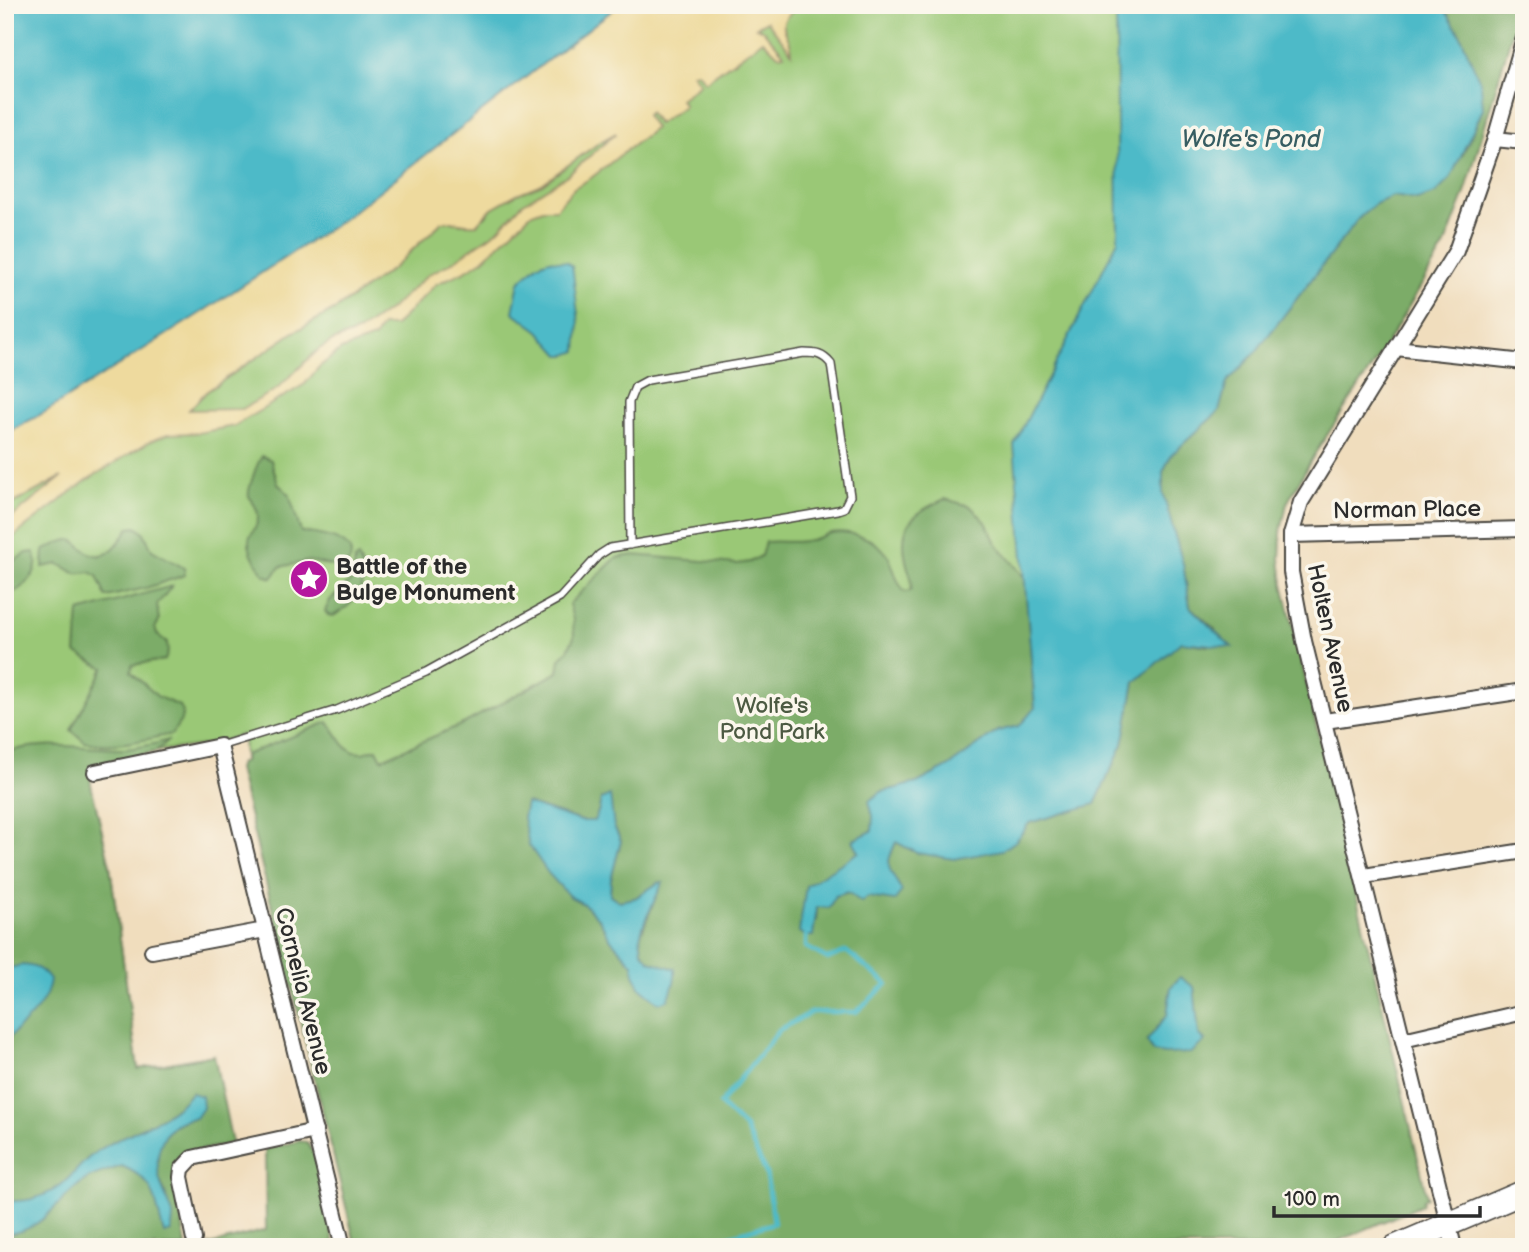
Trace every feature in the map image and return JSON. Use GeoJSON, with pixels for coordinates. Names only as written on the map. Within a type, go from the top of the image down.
{"type":"FeatureCollection","features":[{"type":"Feature","properties":{"kind":"main road"},"geometry":{"type":"LineString","coordinates":[[1395,1247],[1524,1192]]}},
{"type":"Feature","properties":{"kind":"street","name":"Holten Avenue"},"geometry":{"type":"LineString","coordinates":[[1454,1247],[1304,641],[1291,572],[1291,535],[1301,502],[1456,251],[1494,139],[1524,38]]}},
{"type":"Feature","properties":{"kind":"street"},"geometry":{"type":"LineString","coordinates":[[1494,139],[1524,142]]}},
{"type":"Feature","properties":{"kind":"street"},"geometry":{"type":"LineString","coordinates":[[1396,348],[1524,362]]}},
{"type":"Feature","properties":{"kind":"street","name":"Norman Place"},"geometry":{"type":"LineString","coordinates":[[1291,535],[1524,529]]}},
{"type":"Feature","properties":{"kind":"street"},"geometry":{"type":"LineString","coordinates":[[1325,721],[1524,691]]}},
{"type":"Feature","properties":{"kind":"street"},"geometry":{"type":"LineString","coordinates":[[95,772],[220,746]]}},
{"type":"Feature","properties":{"kind":"street","name":"Cornelia Avenue"},"geometry":{"type":"LineString","coordinates":[[220,746],[343,1247]]}},
{"type":"Feature","properties":{"kind":"street"},"geometry":{"type":"LineString","coordinates":[[1364,876],[1524,851]]}},
{"type":"Feature","properties":{"kind":"street"},"geometry":{"type":"LineString","coordinates":[[152,951],[265,930]]}},
{"type":"Feature","properties":{"kind":"street"},"geometry":{"type":"LineString","coordinates":[[1403,1040],[1524,1012]]}},
{"type":"Feature","properties":{"kind":"street"},"geometry":{"type":"LineString","coordinates":[[194,1239],[181,1177],[185,1163],[192,1158],[315,1131]]}},
{"type":"Feature","properties":{"kind":"lane"},"geometry":{"type":"LineString","coordinates":[[220,746],[337,710],[414,678],[560,598],[599,555],[610,548],[630,545],[845,508],[850,496],[831,364],[825,358],[804,353],[648,380],[635,387],[629,402],[630,545]]}},
{"type":"Feature","properties":{"kind":"green space","name":"Wolfe's Pond Park"},"geometry":{"type":"Polygon","coordinates":[[[771,5],[1520,5],[1465,193],[1444,247],[1381,353],[1314,455],[1287,503],[1281,531],[1283,584],[1427,1198],[1423,1199],[1422,1205],[1324,1247],[356,1247],[238,769],[240,763],[244,762],[243,734],[213,744],[89,765],[91,785],[110,866],[138,1069],[214,1055],[180,1155],[173,1165],[186,1247],[5,1247],[5,508],[158,421],[188,411],[206,392],[294,332],[336,309],[392,269],[442,222],[452,220],[461,224],[485,217],[492,208],[542,184],[600,142],[646,115],[692,73],[767,20],[771,5]]]}},
{"type":"Feature","properties":{"kind":"green space"},"geometry":{"type":"Polygon","coordinates":[[[1442,5],[1520,5],[1465,193],[1444,247],[1287,503],[1281,531],[1280,559],[1283,584],[1427,1197],[1423,1199],[1422,1205],[1324,1247],[356,1247],[238,769],[240,763],[244,762],[245,755],[328,722],[344,745],[354,752],[377,749],[382,759],[465,723],[558,672],[560,659],[574,637],[569,604],[616,558],[633,555],[737,564],[750,562],[761,556],[765,542],[804,541],[831,533],[846,533],[869,539],[881,548],[889,558],[901,588],[905,592],[911,591],[904,551],[906,530],[915,516],[945,499],[970,506],[986,522],[996,543],[1025,578],[1035,708],[1019,727],[998,731],[948,767],[917,783],[881,792],[872,829],[862,848],[845,863],[806,886],[816,923],[817,906],[829,908],[835,896],[895,879],[888,869],[889,858],[896,842],[917,853],[1016,841],[1029,823],[1095,804],[1123,744],[1135,682],[1181,641],[1207,646],[1215,629],[1190,607],[1183,564],[1163,494],[1163,472],[1171,455],[1219,411],[1227,382],[1254,354],[1358,219],[1375,204],[1393,195],[1417,200],[1463,154],[1483,109],[1460,34],[1442,5]],[[601,799],[594,821],[582,821],[527,803],[523,818],[569,896],[584,904],[599,919],[611,940],[633,964],[634,974],[650,962],[642,951],[640,937],[662,882],[635,898],[619,901],[610,895],[611,879],[621,841],[601,799]],[[1171,987],[1167,1015],[1147,1041],[1204,1040],[1199,1035],[1194,987],[1171,987]]]}},
{"type":"Feature","properties":{"kind":"green space"},"geometry":{"type":"Polygon","coordinates":[[[262,456],[271,460],[278,484],[289,494],[301,532],[326,536],[344,543],[351,556],[348,564],[337,567],[309,561],[280,567],[272,578],[264,575],[249,546],[258,516],[249,493],[262,456]]]}},
{"type":"Feature","properties":{"kind":"green space"},"geometry":{"type":"Polygon","coordinates":[[[135,527],[143,531],[152,550],[184,568],[185,575],[106,597],[97,576],[90,572],[75,573],[58,564],[43,567],[44,550],[61,542],[73,541],[93,554],[106,554],[129,528],[135,527]]]}},
{"type":"Feature","properties":{"kind":"green space"},"geometry":{"type":"Polygon","coordinates":[[[34,552],[34,573],[24,585],[5,596],[5,566],[27,553],[34,552]]]}},
{"type":"Feature","properties":{"kind":"green space"},"geometry":{"type":"Polygon","coordinates":[[[358,558],[363,576],[359,592],[348,606],[333,616],[328,615],[325,611],[330,600],[352,580],[355,560],[358,558]]]}},
{"type":"Feature","properties":{"kind":"green space"},"geometry":{"type":"Polygon","coordinates":[[[172,586],[157,605],[159,621],[155,628],[157,634],[167,643],[165,660],[132,665],[131,672],[158,697],[180,706],[183,712],[181,720],[172,734],[117,744],[85,742],[71,730],[104,668],[76,653],[79,612],[172,586]]]}},
{"type":"Feature","properties":{"kind":"green space"},"geometry":{"type":"Polygon","coordinates":[[[169,740],[155,752],[90,765],[91,785],[110,866],[138,1069],[214,1055],[232,1143],[180,1155],[173,1165],[186,1247],[5,1247],[5,1234],[30,1227],[85,1180],[122,1166],[142,1178],[153,1192],[164,1233],[167,1204],[158,1172],[159,1150],[166,1134],[172,1128],[196,1118],[191,1093],[170,1112],[92,1155],[63,1184],[52,1191],[29,1200],[5,1201],[5,1042],[36,1010],[5,969],[5,753],[33,746],[126,749],[169,740]]]}},
{"type":"Feature","properties":{"kind":"green space"},"geometry":{"type":"Polygon","coordinates":[[[299,1141],[307,1142],[314,1154],[335,1247],[202,1247],[266,1230],[265,1149],[299,1141]]]}},
{"type":"Feature","properties":{"kind":"sand"},"geometry":{"type":"Polygon","coordinates":[[[619,5],[801,5],[791,12],[784,23],[792,53],[767,21],[756,27],[764,31],[784,54],[778,55],[763,40],[705,82],[698,72],[692,73],[700,84],[680,99],[684,106],[658,124],[649,112],[646,115],[655,128],[574,188],[556,209],[543,209],[532,213],[483,260],[436,284],[395,326],[382,326],[374,338],[341,350],[319,367],[305,384],[234,426],[198,433],[168,434],[149,442],[87,480],[9,540],[5,531],[7,521],[62,477],[5,508],[5,434],[45,412],[339,222],[619,5]],[[616,133],[542,184],[492,208],[477,224],[442,222],[392,269],[336,309],[294,332],[206,392],[189,410],[242,409],[277,389],[319,349],[359,331],[389,310],[429,274],[449,264],[497,231],[522,204],[569,174],[616,133]]]}},
{"type":"Feature","properties":{"kind":"water"},"geometry":{"type":"Polygon","coordinates":[[[5,5],[619,5],[339,222],[45,412],[5,434],[5,5]]]}},
{"type":"Feature","properties":{"kind":"water","name":"Wolfe's Pond"},"geometry":{"type":"Polygon","coordinates":[[[1116,5],[1442,5],[1460,34],[1481,84],[1483,109],[1450,179],[1435,194],[1417,200],[1393,196],[1375,204],[1358,219],[1254,354],[1227,382],[1219,411],[1171,455],[1163,472],[1163,494],[1183,564],[1190,607],[1232,647],[1181,642],[1135,682],[1123,744],[1095,804],[1029,823],[1016,841],[1002,850],[954,859],[917,853],[896,842],[889,868],[902,891],[894,901],[868,897],[861,902],[848,892],[835,896],[829,908],[817,907],[813,936],[806,936],[799,932],[806,886],[859,852],[853,840],[872,831],[873,816],[869,801],[881,792],[917,783],[948,767],[998,731],[1019,726],[1035,708],[1014,445],[1118,240],[1116,5]]]}},
{"type":"Feature","properties":{"kind":"water"},"geometry":{"type":"Polygon","coordinates":[[[549,260],[567,262],[572,266],[579,324],[577,351],[567,355],[560,355],[539,331],[513,312],[519,282],[538,264],[549,260]]]}},
{"type":"Feature","properties":{"kind":"water"},"geometry":{"type":"Polygon","coordinates":[[[610,795],[614,827],[621,841],[611,879],[610,895],[619,901],[635,898],[663,882],[640,937],[642,951],[650,961],[675,969],[674,984],[668,1000],[659,1003],[641,988],[634,974],[633,964],[611,940],[599,919],[584,904],[569,896],[548,873],[529,845],[523,818],[526,803],[581,821],[594,821],[601,799],[610,795]]]}},
{"type":"Feature","properties":{"kind":"water"},"geometry":{"type":"Polygon","coordinates":[[[22,965],[35,967],[44,973],[50,980],[48,990],[33,1014],[5,1042],[5,969],[22,965]]]}},
{"type":"Feature","properties":{"kind":"water"},"geometry":{"type":"Polygon","coordinates":[[[1180,977],[1194,987],[1199,1035],[1205,1041],[1191,1053],[1153,1052],[1147,1041],[1167,1015],[1171,987],[1180,977]]]}},
{"type":"Feature","properties":{"kind":"water"},"geometry":{"type":"Polygon","coordinates":[[[191,1093],[202,1096],[203,1108],[196,1118],[175,1125],[162,1140],[159,1150],[162,1188],[173,1216],[171,1232],[164,1234],[156,1201],[148,1185],[134,1172],[122,1166],[85,1180],[30,1227],[5,1234],[5,1201],[29,1200],[52,1191],[63,1184],[92,1155],[158,1120],[191,1093]]]}},
{"type":"Feature","properties":{"kind":"waterway"},"geometry":{"type":"LineString","coordinates":[[704,1247],[702,1244],[774,1223],[766,1173],[745,1128],[720,1104],[779,1030],[812,1012],[856,1012],[887,984],[846,951],[828,959],[806,947],[806,936]]}},
{"type":"Feature","properties":{"kind":"place","name":"Battle of the Bulge Monument"},"geometry":{"type":"Point","coordinates":[309,579]}}]}
